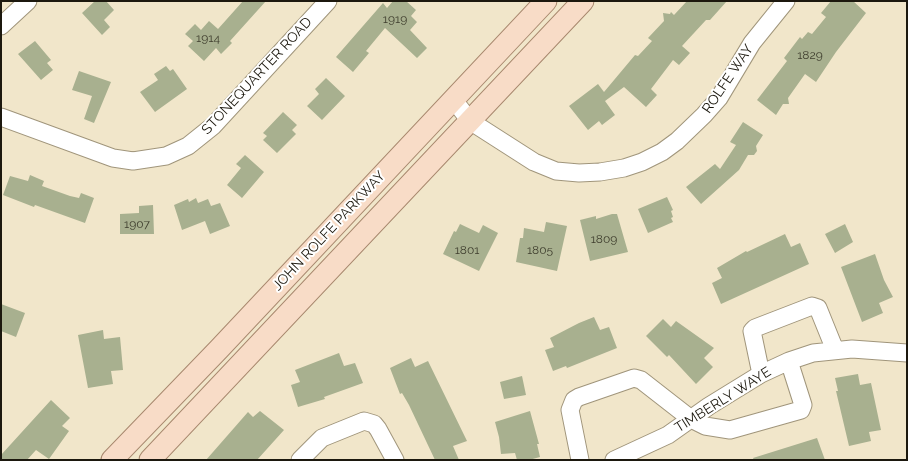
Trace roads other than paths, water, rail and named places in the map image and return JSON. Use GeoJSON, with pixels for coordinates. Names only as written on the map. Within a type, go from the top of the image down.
{"type":"FeatureCollection","features":[{"type":"Feature","properties":{"kind":"main road","name":"JOHN ROLFE PARKWAY"},"geometry":{"type":"LineString","coordinates":[[112,460],[546,1]]}},
{"type":"Feature","properties":{"kind":"main road","name":"JOHN ROLFE PARKWAY"},"geometry":{"type":"LineString","coordinates":[[150,460],[583,1]]}},
{"type":"Feature","properties":{"kind":"street"},"geometry":{"type":"LineString","coordinates":[[1,26],[28,1]]}},
{"type":"Feature","properties":{"kind":"street","name":"STONEQUARTER ROAD"},"geometry":{"type":"LineString","coordinates":[[1,117],[113,158],[133,161],[166,156],[188,146],[213,126],[328,1]]}},
{"type":"Feature","properties":{"kind":"street","name":"ROLFE WAY"},"geometry":{"type":"LineString","coordinates":[[452,99],[470,120],[519,154],[556,171],[600,172],[642,162],[677,141],[704,116],[719,98],[752,43],[786,1]]}},
{"type":"Feature","properties":{"kind":"street"},"geometry":{"type":"LineString","coordinates":[[761,374],[752,331],[755,328],[812,306],[818,308],[835,350]]}},
{"type":"Feature","properties":{"kind":"street","name":"TIMBERLY WAYE"},"geometry":{"type":"LineString","coordinates":[[624,458],[668,435],[761,374],[789,361],[814,353],[852,348],[907,353]]}},
{"type":"Feature","properties":{"kind":"street"},"geometry":{"type":"LineString","coordinates":[[580,460],[570,410],[574,400],[634,378],[641,380],[691,419],[705,426],[730,430],[801,410],[804,405],[789,361]]}},
{"type":"Feature","properties":{"kind":"street"},"geometry":{"type":"LineString","coordinates":[[300,460],[322,438],[364,421],[374,424],[378,429],[394,460]]}}]}
